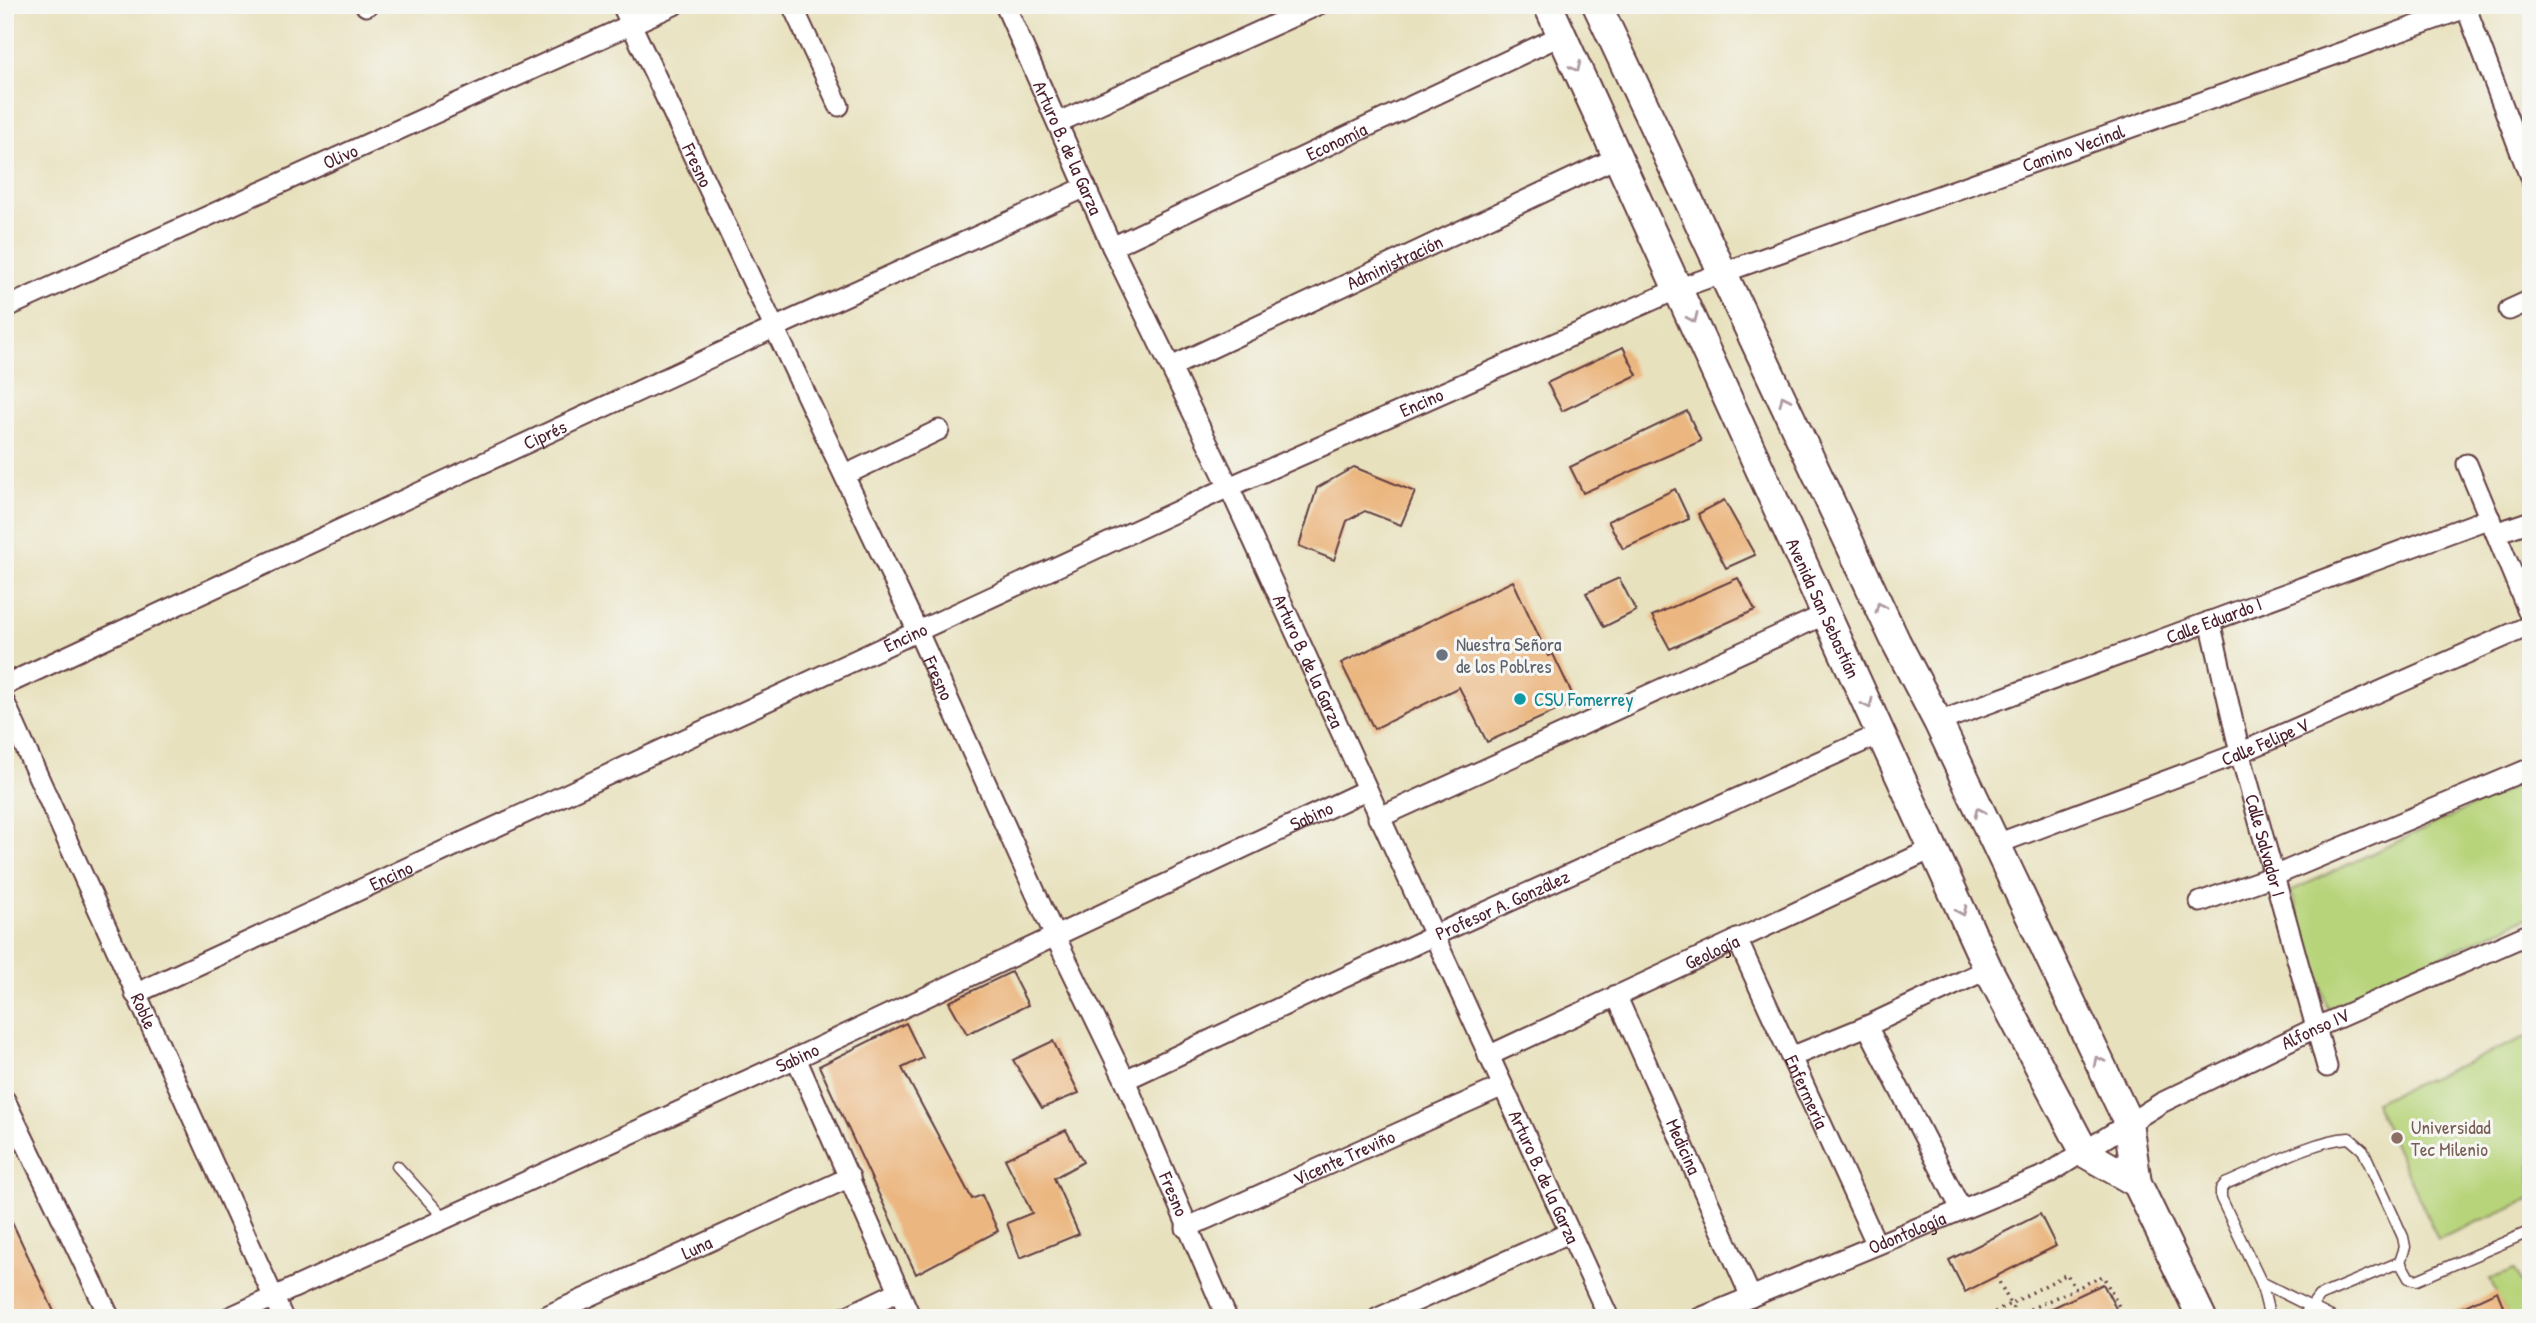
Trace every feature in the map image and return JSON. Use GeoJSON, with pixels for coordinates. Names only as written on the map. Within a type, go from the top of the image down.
{"type":"FeatureCollection","features":[{"type":"Feature","properties":{"kind":"main road","name":"Avenida San Sebastián"},"geometry":{"type":"LineString","coordinates":[[1548,5],[1680,288],[1989,969],[2137,1183],[2202,1318]]}},
{"type":"Feature","properties":{"kind":"main road","name":"Avenida San Sebastián"},"geometry":{"type":"LineString","coordinates":[[1597,5],[1994,845],[2107,1138]]}},
{"type":"Feature","properties":{"kind":"main road"},"geometry":{"type":"LineString","coordinates":[[2107,1138],[2137,1183]]}},
{"type":"Feature","properties":{"kind":"street","name":"Fresno"},"geometry":{"type":"LineString","coordinates":[[622,5],[845,475],[1054,934],[1125,1080],[1186,1228],[1227,1318]]}},
{"type":"Feature","properties":{"kind":"street","name":"Olivo"},"geometry":{"type":"LineString","coordinates":[[5,308],[674,5]]}},
{"type":"Feature","properties":{"kind":"street"},"geometry":{"type":"LineString","coordinates":[[792,5],[839,106]]}},
{"type":"Feature","properties":{"kind":"street","name":"Arturo B. de la Garza"},"geometry":{"type":"LineString","coordinates":[[1005,5],[1112,247],[1229,487],[1378,818],[1435,935],[1501,1087],[1609,1318]]}},
{"type":"Feature","properties":{"kind":"street"},"geometry":{"type":"LineString","coordinates":[[1059,122],[1318,5]]}},
{"type":"Feature","properties":{"kind":"street"},"geometry":{"type":"LineString","coordinates":[[2466,7],[2531,180]]}},
{"type":"Feature","properties":{"kind":"street","name":"Camino Vecinal"},"geometry":{"type":"LineString","coordinates":[[1680,288],[2466,7]]}},
{"type":"Feature","properties":{"kind":"street","name":"Economía"},"geometry":{"type":"LineString","coordinates":[[1112,247],[1562,35]]}},
{"type":"Feature","properties":{"kind":"street","name":"Administración"},"geometry":{"type":"LineString","coordinates":[[1171,367],[1618,157]]}},
{"type":"Feature","properties":{"kind":"street","name":"Ciprés"},"geometry":{"type":"LineString","coordinates":[[5,685],[774,328],[1086,187]]}},
{"type":"Feature","properties":{"kind":"street","name":"Encino"},"geometry":{"type":"LineString","coordinates":[[135,994],[1229,487],[1680,288]]}},
{"type":"Feature","properties":{"kind":"street"},"geometry":{"type":"LineString","coordinates":[[2509,310],[2531,300]]}},
{"type":"Feature","properties":{"kind":"street"},"geometry":{"type":"LineString","coordinates":[[845,475],[939,430]]}},
{"type":"Feature","properties":{"kind":"street"},"geometry":{"type":"LineString","coordinates":[[2467,464],[2531,618]]}},
{"type":"Feature","properties":{"kind":"street","name":"Calle Eduardo I"},"geometry":{"type":"LineString","coordinates":[[1938,722],[2210,621],[2493,526],[2531,520]]}},
{"type":"Feature","properties":{"kind":"street"},"geometry":{"type":"LineString","coordinates":[[1378,818],[1826,614]]}},
{"type":"Feature","properties":{"kind":"street","name":"Calle Salvador I"},"geometry":{"type":"LineString","coordinates":[[2210,621],[2240,753],[2276,875],[2327,1067]]}},
{"type":"Feature","properties":{"kind":"street","name":"Calle Felipe V"},"geometry":{"type":"LineString","coordinates":[[1994,845],[2240,753],[2531,625]]}},
{"type":"Feature","properties":{"kind":"street","name":"Roble"},"geometry":{"type":"LineString","coordinates":[[5,703],[283,1318]]}},
{"type":"Feature","properties":{"kind":"street","name":"Profesor A. González"},"geometry":{"type":"LineString","coordinates":[[1125,1080],[1435,935],[1882,733]]}},
{"type":"Feature","properties":{"kind":"street"},"geometry":{"type":"LineString","coordinates":[[2200,902],[2276,875],[2531,768]]}},
{"type":"Feature","properties":{"kind":"street","name":"Sabino"},"geometry":{"type":"LineString","coordinates":[[228,1318],[796,1058],[1054,934],[1366,790]]}},
{"type":"Feature","properties":{"kind":"street","name":"Geología"},"geometry":{"type":"LineString","coordinates":[[1488,1056],[1934,848]]}},
{"type":"Feature","properties":{"kind":"street","name":"Alfonso IV"},"geometry":{"type":"LineString","coordinates":[[2107,1138],[2315,1028],[2531,933]]}},
{"type":"Feature","properties":{"kind":"street","name":"Enfermería"},"geometry":{"type":"LineString","coordinates":[[1737,939],[1876,1243]]}},
{"type":"Feature","properties":{"kind":"street"},"geometry":{"type":"LineString","coordinates":[[1791,1057],[1867,1026],[1989,969]]}},
{"type":"Feature","properties":{"kind":"street","name":"Medicina"},"geometry":{"type":"LineString","coordinates":[[1616,995],[1751,1297]]}},
{"type":"Feature","properties":{"kind":"street"},"geometry":{"type":"LineString","coordinates":[[1867,1026],[1961,1209]]}},
{"type":"Feature","properties":{"kind":"street"},"geometry":{"type":"LineString","coordinates":[[796,1058],[911,1318]]}},
{"type":"Feature","properties":{"kind":"street","name":"Vicente Treviño"},"geometry":{"type":"LineString","coordinates":[[1186,1228],[1501,1087]]}},
{"type":"Feature","properties":{"kind":"street"},"geometry":{"type":"LineString","coordinates":[[5,1100],[110,1318]]}},
{"type":"Feature","properties":{"kind":"street","name":"Odontología"},"geometry":{"type":"LineString","coordinates":[[1700,1318],[2048,1174],[2107,1138]]}},
{"type":"Feature","properties":{"kind":"street","name":"Luna"},"geometry":{"type":"LineString","coordinates":[[542,1318],[850,1177]]}},
{"type":"Feature","properties":{"kind":"street"},"geometry":{"type":"LineString","coordinates":[[1378,1318],[1569,1233]]}},
{"type":"Feature","properties":{"kind":"street"},"geometry":{"type":"LineString","coordinates":[[843,1318],[899,1291]]}},
{"type":"Feature","properties":{"kind":"lane"},"geometry":{"type":"LineString","coordinates":[[2270,1318],[2260,1282],[2221,1198],[2221,1189],[2225,1184],[2338,1139],[2349,1138],[2363,1150],[2405,1242],[2400,1262],[2409,1278],[2417,1280],[2531,1231]]}},
{"type":"Feature","properties":{"kind":"lane"},"geometry":{"type":"LineString","coordinates":[[397,1166],[445,1219]]}},
{"type":"Feature","properties":{"kind":"lane"},"geometry":{"type":"LineString","coordinates":[[2302,1318],[2319,1296],[2400,1262]]}},
{"type":"Feature","properties":{"kind":"lane"},"geometry":{"type":"LineString","coordinates":[[2260,1282],[2333,1318]]}},
{"type":"Feature","properties":{"kind":"path"},"geometry":{"type":"LineString","coordinates":[[1995,1318],[1993,1313],[2067,1274],[2075,1289]]}},
{"type":"Feature","properties":{"kind":"path"},"geometry":{"type":"LineString","coordinates":[[1996,1276],[2018,1317],[2104,1276],[2125,1318]]}},
{"type":"Feature","properties":{"kind":"path"},"geometry":{"type":"LineString","coordinates":[[2527,1300],[2525,1305],[2530,1318]]}},
{"type":"Feature","properties":{"kind":"green space"},"geometry":{"type":"Polygon","coordinates":[[[2531,779],[2531,915],[2328,1009],[2291,891],[2531,779]]]}},
{"type":"Feature","properties":{"kind":"green space"},"geometry":{"type":"Polygon","coordinates":[[[2531,1035],[2531,1199],[2438,1239],[2374,1102],[2531,1035]]]}},
{"type":"Feature","properties":{"kind":"green space"},"geometry":{"type":"Polygon","coordinates":[[[2514,1270],[2531,1303],[2531,1318],[2508,1318],[2490,1279],[2514,1270]]]}},
{"type":"Feature","properties":{"kind":"building"},"geometry":{"type":"Polygon","coordinates":[[[1623,347],[1637,375],[1562,411],[1547,383],[1623,347]]]}},
{"type":"Feature","properties":{"kind":"building"},"geometry":{"type":"Polygon","coordinates":[[[1687,411],[1701,441],[1583,493],[1570,467],[1687,411]]]}},
{"type":"Feature","properties":{"kind":"building"},"geometry":{"type":"Polygon","coordinates":[[[1354,467],[1415,492],[1401,525],[1365,511],[1347,521],[1334,560],[1299,546],[1317,488],[1354,467]]]}},
{"type":"Feature","properties":{"kind":"building"},"geometry":{"type":"Polygon","coordinates":[[[1675,489],[1689,519],[1623,549],[1608,521],[1675,489]]]}},
{"type":"Feature","properties":{"kind":"building"},"geometry":{"type":"Polygon","coordinates":[[[1724,500],[1755,555],[1726,568],[1698,514],[1724,500]]]}},
{"type":"Feature","properties":{"kind":"building"},"geometry":{"type":"Polygon","coordinates":[[[1619,578],[1636,611],[1604,627],[1586,593],[1619,578]]]}},
{"type":"Feature","properties":{"kind":"building"},"geometry":{"type":"Polygon","coordinates":[[[1738,578],[1755,610],[1670,649],[1652,616],[1738,578]]]}},
{"type":"Feature","properties":{"kind":"building","name":"Nuestra Señora de los Poblres"},"geometry":{"type":"Polygon","coordinates":[[[1513,581],[1548,656],[1553,654],[1576,702],[1487,742],[1459,687],[1374,729],[1341,663],[1513,581]]]}},
{"type":"Feature","properties":{"kind":"building"},"geometry":{"type":"Polygon","coordinates":[[[1011,972],[1028,1005],[967,1034],[949,1002],[1011,972]]]}},
{"type":"Feature","properties":{"kind":"building"},"geometry":{"type":"Polygon","coordinates":[[[906,1023],[923,1058],[902,1068],[972,1199],[982,1195],[998,1231],[916,1274],[819,1066],[906,1023]]]}},
{"type":"Feature","properties":{"kind":"building"},"geometry":{"type":"Polygon","coordinates":[[[1053,1041],[1079,1093],[1042,1108],[1013,1060],[1053,1041]]]}},
{"type":"Feature","properties":{"kind":"building"},"geometry":{"type":"Polygon","coordinates":[[[1066,1130],[1083,1162],[1054,1178],[1079,1234],[1020,1258],[1007,1223],[1032,1213],[1005,1159],[1066,1130]]]}},
{"type":"Feature","properties":{"kind":"building"},"geometry":{"type":"Polygon","coordinates":[[[5,1207],[57,1318],[5,1318],[5,1207]]]}},
{"type":"Feature","properties":{"kind":"building"},"geometry":{"type":"Polygon","coordinates":[[[2040,1214],[2056,1246],[1965,1292],[1949,1260],[2040,1214]]]}},
{"type":"Feature","properties":{"kind":"building"},"geometry":{"type":"Polygon","coordinates":[[[2103,1284],[2121,1318],[2031,1318],[2103,1284]]]}},
{"type":"Feature","properties":{"kind":"building"},"geometry":{"type":"Polygon","coordinates":[[[2497,1291],[2508,1318],[2439,1318],[2497,1291]]]}},
{"type":"Feature","properties":{"kind":"place","name":"Nuestra Señora de los Poblres"},"geometry":{"type":"Point","coordinates":[1442,655]}},
{"type":"Feature","properties":{"kind":"place","name":"CSU Fomerrey"},"geometry":{"type":"Point","coordinates":[1520,699]}},
{"type":"Feature","properties":{"kind":"place","name":"Universidad Tec Milenio"},"geometry":{"type":"Point","coordinates":[2397,1138]}}]}
